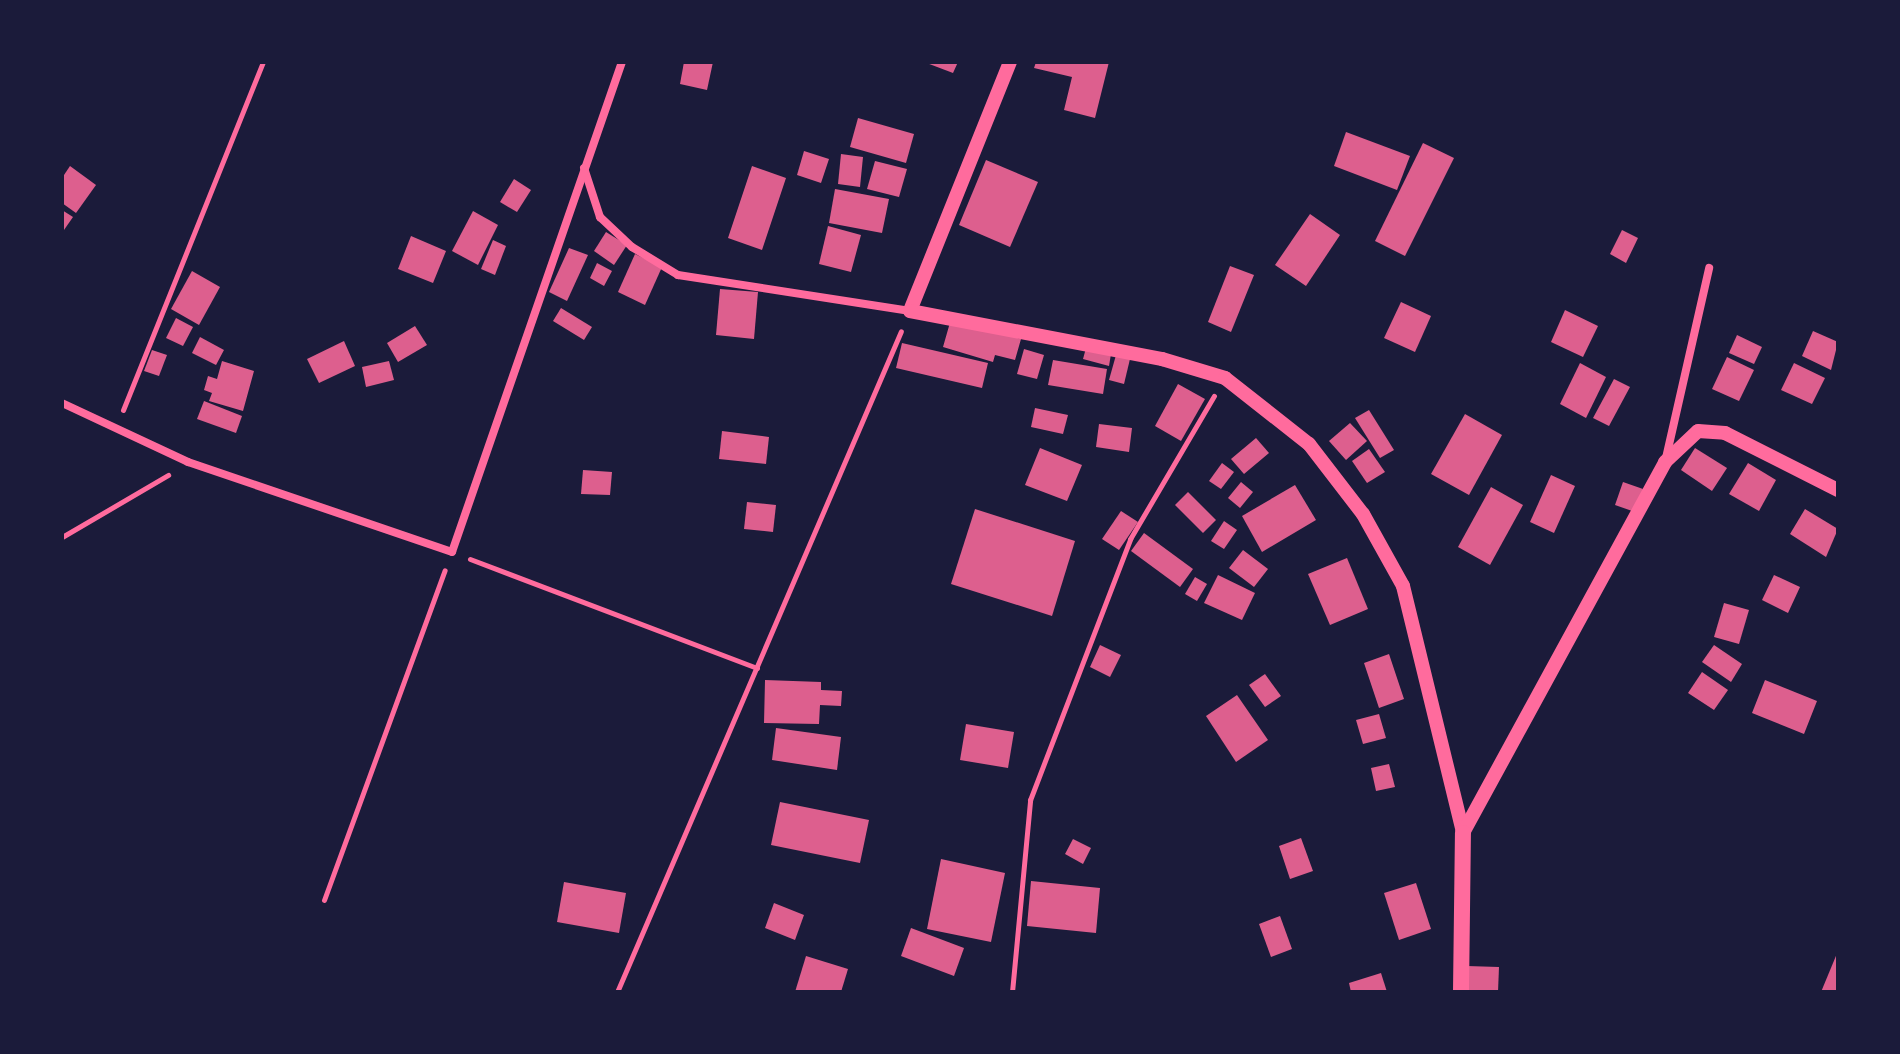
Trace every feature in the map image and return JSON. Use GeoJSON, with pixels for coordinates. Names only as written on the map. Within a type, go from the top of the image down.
{"type":"FeatureCollection","features":[{"type":"Feature","properties":{"kind":"main road"},"geometry":{"type":"LineString","coordinates":[[1461,992],[1463,833]]}},
{"type":"Feature","properties":{"kind":"street"},"geometry":{"type":"LineString","coordinates":[[62,403],[188,462],[452,552],[583,167],[622,62]]}},
{"type":"Feature","properties":{"kind":"street"},"geometry":{"type":"LineString","coordinates":[[910,311],[1010,62]]}},
{"type":"Feature","properties":{"kind":"street"},"geometry":{"type":"LineString","coordinates":[[583,167],[600,217],[632,247],[678,275],[910,311],[1162,359],[1225,378],[1309,444],[1363,514],[1403,586],[1463,833]]}},
{"type":"Feature","properties":{"kind":"street"},"geometry":{"type":"LineString","coordinates":[[1463,833],[1665,462],[1709,268]]}},
{"type":"Feature","properties":{"kind":"street"},"geometry":{"type":"LineString","coordinates":[[1665,462],[1698,431],[1725,433],[1838,490]]}},
{"type":"Feature","properties":{"kind":"path"},"geometry":{"type":"LineString","coordinates":[[116,426],[263,62]]}},
{"type":"Feature","properties":{"kind":"path"},"geometry":{"type":"LineString","coordinates":[[617,992],[910,311]]}},
{"type":"Feature","properties":{"kind":"path"},"geometry":{"type":"LineString","coordinates":[[1012,992],[1030,800],[1130,539],[1225,378]]}},
{"type":"Feature","properties":{"kind":"path"},"geometry":{"type":"LineString","coordinates":[[62,537],[188,462]]}},
{"type":"Feature","properties":{"kind":"path"},"geometry":{"type":"LineString","coordinates":[[324,900],[452,552],[757,668]]}},
{"type":"Feature","properties":{"kind":"building"},"geometry":{"type":"Polygon","coordinates":[[[684,62],[713,62],[707,90],[680,84],[684,62]]]}},
{"type":"Feature","properties":{"kind":"building"},"geometry":{"type":"Polygon","coordinates":[[[924,62],[958,62],[953,73],[924,62]]]}},
{"type":"Feature","properties":{"kind":"building"},"geometry":{"type":"Polygon","coordinates":[[[1036,62],[1109,62],[1095,118],[1064,110],[1072,77],[1034,68],[1036,62]]]}},
{"type":"Feature","properties":{"kind":"building"},"geometry":{"type":"Polygon","coordinates":[[[858,118],[914,134],[906,163],[850,147],[858,118]]]}},
{"type":"Feature","properties":{"kind":"building"},"geometry":{"type":"Polygon","coordinates":[[[1346,132],[1410,156],[1397,190],[1334,166],[1346,132]]]}},
{"type":"Feature","properties":{"kind":"building"},"geometry":{"type":"Polygon","coordinates":[[[1423,143],[1454,158],[1405,256],[1375,241],[1423,143]]]}},
{"type":"Feature","properties":{"kind":"building"},"geometry":{"type":"Polygon","coordinates":[[[804,151],[829,159],[821,183],[797,175],[804,151]]]}},
{"type":"Feature","properties":{"kind":"building"},"geometry":{"type":"Polygon","coordinates":[[[841,154],[863,157],[860,187],[838,184],[841,154]]]}},
{"type":"Feature","properties":{"kind":"building"},"geometry":{"type":"Polygon","coordinates":[[[986,160],[1038,182],[1010,247],[959,225],[986,160]]]}},
{"type":"Feature","properties":{"kind":"building"},"geometry":{"type":"Polygon","coordinates":[[[875,161],[907,169],[899,197],[867,189],[875,161]]]}},
{"type":"Feature","properties":{"kind":"building"},"geometry":{"type":"Polygon","coordinates":[[[70,166],[96,185],[76,213],[62,203],[62,178],[70,166]]]}},
{"type":"Feature","properties":{"kind":"building"},"geometry":{"type":"Polygon","coordinates":[[[752,166],[786,178],[762,250],[728,238],[752,166]]]}},
{"type":"Feature","properties":{"kind":"building"},"geometry":{"type":"Polygon","coordinates":[[[514,179],[531,190],[517,212],[500,202],[514,179]]]}},
{"type":"Feature","properties":{"kind":"building"},"geometry":{"type":"Polygon","coordinates":[[[835,189],[889,199],[882,233],[829,223],[835,189]]]}},
{"type":"Feature","properties":{"kind":"building"},"geometry":{"type":"Polygon","coordinates":[[[62,210],[73,217],[64,230],[62,229],[62,210]]]}},
{"type":"Feature","properties":{"kind":"building"},"geometry":{"type":"Polygon","coordinates":[[[473,211],[498,225],[478,265],[452,251],[473,211]]]}},
{"type":"Feature","properties":{"kind":"building"},"geometry":{"type":"Polygon","coordinates":[[[1310,214],[1340,235],[1306,286],[1275,265],[1310,214]]]}},
{"type":"Feature","properties":{"kind":"building"},"geometry":{"type":"Polygon","coordinates":[[[828,226],[861,235],[851,272],[819,264],[828,226]]]}},
{"type":"Feature","properties":{"kind":"building"},"geometry":{"type":"Polygon","coordinates":[[[1622,230],[1638,238],[1626,263],[1610,254],[1622,230]]]}},
{"type":"Feature","properties":{"kind":"building"},"geometry":{"type":"Polygon","coordinates":[[[606,232],[627,245],[614,265],[594,251],[606,232]]]}},
{"type":"Feature","properties":{"kind":"building"},"geometry":{"type":"Polygon","coordinates":[[[411,236],[446,251],[433,283],[398,269],[411,236]]]}},
{"type":"Feature","properties":{"kind":"building"},"geometry":{"type":"Polygon","coordinates":[[[493,240],[506,246],[495,275],[481,269],[493,240]]]}},
{"type":"Feature","properties":{"kind":"building"},"geometry":{"type":"Polygon","coordinates":[[[569,248],[588,255],[567,301],[549,292],[569,248]]]}},
{"type":"Feature","properties":{"kind":"building"},"geometry":{"type":"Polygon","coordinates":[[[635,254],[662,267],[645,305],[618,292],[635,254]]]}},
{"type":"Feature","properties":{"kind":"building"},"geometry":{"type":"Polygon","coordinates":[[[597,263],[612,271],[604,286],[590,278],[597,263]]]}},
{"type":"Feature","properties":{"kind":"building"},"geometry":{"type":"Polygon","coordinates":[[[1230,266],[1254,275],[1231,332],[1208,322],[1230,266]]]}},
{"type":"Feature","properties":{"kind":"building"},"geometry":{"type":"Polygon","coordinates":[[[192,271],[220,287],[199,325],[171,309],[192,271]]]}},
{"type":"Feature","properties":{"kind":"building"},"geometry":{"type":"Polygon","coordinates":[[[720,289],[758,292],[754,339],[716,335],[720,289]]]}},
{"type":"Feature","properties":{"kind":"building"},"geometry":{"type":"Polygon","coordinates":[[[1401,302],[1431,316],[1415,352],[1384,338],[1401,302]]]}},
{"type":"Feature","properties":{"kind":"building"},"geometry":{"type":"Polygon","coordinates":[[[561,308],[592,327],[584,340],[553,321],[561,308]]]}},
{"type":"Feature","properties":{"kind":"building"},"geometry":{"type":"Polygon","coordinates":[[[1565,310],[1598,326],[1583,357],[1551,342],[1565,310]]]}},
{"type":"Feature","properties":{"kind":"building"},"geometry":{"type":"Polygon","coordinates":[[[176,318],[193,327],[183,346],[166,338],[176,318]]]}},
{"type":"Feature","properties":{"kind":"building"},"geometry":{"type":"Polygon","coordinates":[[[951,319],[1021,339],[1015,360],[995,355],[993,362],[943,347],[951,319]]]}},
{"type":"Feature","properties":{"kind":"building"},"geometry":{"type":"Polygon","coordinates":[[[415,326],[427,345],[398,362],[387,343],[415,326]]]}},
{"type":"Feature","properties":{"kind":"building"},"geometry":{"type":"Polygon","coordinates":[[[1813,331],[1838,342],[1831,370],[1802,356],[1813,331]]]}},
{"type":"Feature","properties":{"kind":"building"},"geometry":{"type":"Polygon","coordinates":[[[1737,335],[1762,347],[1754,364],[1729,353],[1737,335]]]}},
{"type":"Feature","properties":{"kind":"building"},"geometry":{"type":"Polygon","coordinates":[[[200,337],[224,350],[216,365],[192,353],[200,337]]]}},
{"type":"Feature","properties":{"kind":"building"},"geometry":{"type":"Polygon","coordinates":[[[344,341],[355,366],[319,383],[307,359],[344,341]]]}},
{"type":"Feature","properties":{"kind":"building"},"geometry":{"type":"Polygon","coordinates":[[[902,343],[988,363],[982,388],[896,368],[902,343]]]}},
{"type":"Feature","properties":{"kind":"building"},"geometry":{"type":"Polygon","coordinates":[[[1086,348],[1111,354],[1109,366],[1083,359],[1086,348]]]}},
{"type":"Feature","properties":{"kind":"building"},"geometry":{"type":"Polygon","coordinates":[[[1024,349],[1044,355],[1037,379],[1017,374],[1024,349]]]}},
{"type":"Feature","properties":{"kind":"building"},"geometry":{"type":"Polygon","coordinates":[[[152,350],[167,355],[159,376],[144,371],[152,350]]]}},
{"type":"Feature","properties":{"kind":"building"},"geometry":{"type":"Polygon","coordinates":[[[1116,355],[1130,359],[1124,384],[1109,380],[1116,355]]]}},
{"type":"Feature","properties":{"kind":"building"},"geometry":{"type":"Polygon","coordinates":[[[1727,357],[1754,370],[1739,401],[1712,389],[1727,357]]]}},
{"type":"Feature","properties":{"kind":"building"},"geometry":{"type":"Polygon","coordinates":[[[1053,360],[1107,369],[1103,394],[1048,385],[1053,360]]]}},
{"type":"Feature","properties":{"kind":"building"},"geometry":{"type":"Polygon","coordinates":[[[222,361],[254,371],[243,411],[209,401],[212,393],[204,390],[208,376],[217,379],[222,361]]]}},
{"type":"Feature","properties":{"kind":"building"},"geometry":{"type":"Polygon","coordinates":[[[389,361],[394,380],[366,387],[362,367],[389,361]]]}},
{"type":"Feature","properties":{"kind":"building"},"geometry":{"type":"Polygon","coordinates":[[[1580,363],[1606,377],[1586,418],[1560,404],[1580,363]]]}},
{"type":"Feature","properties":{"kind":"building"},"geometry":{"type":"Polygon","coordinates":[[[1794,363],[1825,378],[1812,404],[1781,390],[1794,363]]]}},
{"type":"Feature","properties":{"kind":"building"},"geometry":{"type":"Polygon","coordinates":[[[1614,379],[1630,387],[1609,426],[1593,418],[1614,379]]]}},
{"type":"Feature","properties":{"kind":"building"},"geometry":{"type":"Polygon","coordinates":[[[1178,384],[1205,399],[1181,441],[1155,426],[1178,384]]]}},
{"type":"Feature","properties":{"kind":"building"},"geometry":{"type":"Polygon","coordinates":[[[204,401],[242,416],[236,433],[197,419],[204,401]]]}},
{"type":"Feature","properties":{"kind":"building"},"geometry":{"type":"Polygon","coordinates":[[[1035,408],[1068,415],[1063,434],[1031,427],[1035,408]]]}},
{"type":"Feature","properties":{"kind":"building"},"geometry":{"type":"Polygon","coordinates":[[[1369,410],[1394,450],[1380,458],[1355,418],[1369,410]]]}},
{"type":"Feature","properties":{"kind":"building"},"geometry":{"type":"Polygon","coordinates":[[[1465,414],[1502,435],[1469,495],[1431,474],[1465,414]]]}},
{"type":"Feature","properties":{"kind":"building"},"geometry":{"type":"Polygon","coordinates":[[[1350,423],[1367,441],[1346,460],[1329,441],[1350,423]]]}},
{"type":"Feature","properties":{"kind":"building"},"geometry":{"type":"Polygon","coordinates":[[[1099,424],[1132,428],[1129,452],[1096,447],[1099,424]]]}},
{"type":"Feature","properties":{"kind":"building"},"geometry":{"type":"Polygon","coordinates":[[[722,431],[769,437],[766,464],[719,459],[722,431]]]}},
{"type":"Feature","properties":{"kind":"building"},"geometry":{"type":"Polygon","coordinates":[[[1256,438],[1269,453],[1244,474],[1231,459],[1256,438]]]}},
{"type":"Feature","properties":{"kind":"building"},"geometry":{"type":"Polygon","coordinates":[[[1040,448],[1082,465],[1067,501],[1025,485],[1040,448]]]}},
{"type":"Feature","properties":{"kind":"building"},"geometry":{"type":"Polygon","coordinates":[[[1695,448],[1727,468],[1712,491],[1681,470],[1695,448]]]}},
{"type":"Feature","properties":{"kind":"building"},"geometry":{"type":"Polygon","coordinates":[[[1369,449],[1385,472],[1367,483],[1352,461],[1369,449]]]}},
{"type":"Feature","properties":{"kind":"building"},"geometry":{"type":"Polygon","coordinates":[[[1222,463],[1234,472],[1221,489],[1209,481],[1222,463]]]}},
{"type":"Feature","properties":{"kind":"building"},"geometry":{"type":"Polygon","coordinates":[[[1748,463],[1776,480],[1759,511],[1729,494],[1748,463]]]}},
{"type":"Feature","properties":{"kind":"building"},"geometry":{"type":"Polygon","coordinates":[[[583,470],[612,472],[610,495],[581,494],[583,470]]]}},
{"type":"Feature","properties":{"kind":"building"},"geometry":{"type":"Polygon","coordinates":[[[1551,475],[1575,486],[1554,533],[1530,522],[1551,475]]]}},
{"type":"Feature","properties":{"kind":"building"},"geometry":{"type":"Polygon","coordinates":[[[1241,482],[1253,492],[1240,508],[1228,498],[1241,482]]]}},
{"type":"Feature","properties":{"kind":"building"},"geometry":{"type":"Polygon","coordinates":[[[1623,482],[1643,489],[1635,512],[1615,505],[1623,482]]]}},
{"type":"Feature","properties":{"kind":"building"},"geometry":{"type":"Polygon","coordinates":[[[1295,485],[1316,520],[1262,552],[1242,516],[1295,485]]]}},
{"type":"Feature","properties":{"kind":"building"},"geometry":{"type":"Polygon","coordinates":[[[1491,487],[1523,505],[1490,565],[1458,547],[1491,487]]]}},
{"type":"Feature","properties":{"kind":"building"},"geometry":{"type":"Polygon","coordinates":[[[1188,492],[1216,520],[1203,533],[1175,505],[1188,492]]]}},
{"type":"Feature","properties":{"kind":"building"},"geometry":{"type":"Polygon","coordinates":[[[747,502],[776,505],[773,532],[744,529],[747,502]]]}},
{"type":"Feature","properties":{"kind":"building"},"geometry":{"type":"Polygon","coordinates":[[[975,509],[1075,541],[1052,616],[951,584],[975,509]]]}},
{"type":"Feature","properties":{"kind":"building"},"geometry":{"type":"Polygon","coordinates":[[[1805,509],[1838,529],[1826,557],[1790,534],[1805,509]]]}},
{"type":"Feature","properties":{"kind":"building"},"geometry":{"type":"Polygon","coordinates":[[[1121,511],[1138,522],[1119,550],[1102,539],[1121,511]]]}},
{"type":"Feature","properties":{"kind":"building"},"geometry":{"type":"Polygon","coordinates":[[[1224,521],[1237,530],[1224,549],[1211,541],[1224,521]]]}},
{"type":"Feature","properties":{"kind":"building"},"geometry":{"type":"Polygon","coordinates":[[[1144,533],[1193,569],[1180,587],[1131,551],[1144,533]]]}},
{"type":"Feature","properties":{"kind":"building"},"geometry":{"type":"Polygon","coordinates":[[[1243,550],[1268,569],[1254,587],[1229,568],[1243,550]]]}},
{"type":"Feature","properties":{"kind":"building"},"geometry":{"type":"Polygon","coordinates":[[[1347,558],[1368,609],[1330,625],[1308,574],[1347,558]]]}},
{"type":"Feature","properties":{"kind":"building"},"geometry":{"type":"Polygon","coordinates":[[[1218,575],[1255,593],[1242,620],[1204,603],[1218,575]]]}},
{"type":"Feature","properties":{"kind":"building"},"geometry":{"type":"Polygon","coordinates":[[[1774,575],[1800,587],[1788,613],[1762,600],[1774,575]]]}},
{"type":"Feature","properties":{"kind":"building"},"geometry":{"type":"Polygon","coordinates":[[[1195,577],[1207,584],[1197,601],[1185,594],[1195,577]]]}},
{"type":"Feature","properties":{"kind":"building"},"geometry":{"type":"Polygon","coordinates":[[[1724,603],[1749,610],[1739,644],[1714,637],[1724,603]]]}},
{"type":"Feature","properties":{"kind":"building"},"geometry":{"type":"Polygon","coordinates":[[[1100,645],[1121,655],[1110,677],[1090,667],[1100,645]]]}},
{"type":"Feature","properties":{"kind":"building"},"geometry":{"type":"Polygon","coordinates":[[[1714,645],[1742,664],[1731,682],[1702,662],[1714,645]]]}},
{"type":"Feature","properties":{"kind":"building"},"geometry":{"type":"Polygon","coordinates":[[[1389,654],[1404,699],[1379,708],[1364,663],[1389,654]]]}},
{"type":"Feature","properties":{"kind":"building"},"geometry":{"type":"Polygon","coordinates":[[[1702,672],[1728,690],[1714,710],[1688,693],[1702,672]]]}},
{"type":"Feature","properties":{"kind":"building"},"geometry":{"type":"Polygon","coordinates":[[[1265,674],[1281,696],[1265,707],[1249,685],[1265,674]]]}},
{"type":"Feature","properties":{"kind":"building"},"geometry":{"type":"Polygon","coordinates":[[[765,680],[821,682],[821,690],[842,691],[841,706],[820,705],[819,724],[764,723],[765,680]]]}},
{"type":"Feature","properties":{"kind":"building"},"geometry":{"type":"Polygon","coordinates":[[[1765,680],[1817,701],[1804,734],[1752,713],[1765,680]]]}},
{"type":"Feature","properties":{"kind":"building"},"geometry":{"type":"Polygon","coordinates":[[[1237,695],[1268,740],[1236,762],[1206,716],[1237,695]]]}},
{"type":"Feature","properties":{"kind":"building"},"geometry":{"type":"Polygon","coordinates":[[[1379,714],[1386,738],[1363,744],[1356,720],[1379,714]]]}},
{"type":"Feature","properties":{"kind":"building"},"geometry":{"type":"Polygon","coordinates":[[[966,724],[1014,732],[1008,768],[960,760],[966,724]]]}},
{"type":"Feature","properties":{"kind":"building"},"geometry":{"type":"Polygon","coordinates":[[[776,728],[841,737],[837,770],[772,760],[776,728]]]}},
{"type":"Feature","properties":{"kind":"building"},"geometry":{"type":"Polygon","coordinates":[[[1389,764],[1395,787],[1376,791],[1371,768],[1389,764]]]}},
{"type":"Feature","properties":{"kind":"building"},"geometry":{"type":"Polygon","coordinates":[[[780,802],[869,820],[860,863],[771,845],[780,802]]]}},
{"type":"Feature","properties":{"kind":"building"},"geometry":{"type":"Polygon","coordinates":[[[1301,838],[1313,871],[1290,879],[1279,846],[1301,838]]]}},
{"type":"Feature","properties":{"kind":"building"},"geometry":{"type":"Polygon","coordinates":[[[1073,839],[1091,848],[1083,864],[1065,854],[1073,839]]]}},
{"type":"Feature","properties":{"kind":"building"},"geometry":{"type":"Polygon","coordinates":[[[941,859],[1005,873],[991,942],[927,929],[941,859]]]}},
{"type":"Feature","properties":{"kind":"building"},"geometry":{"type":"Polygon","coordinates":[[[1031,881],[1100,888],[1096,933],[1027,926],[1031,881]]]}},
{"type":"Feature","properties":{"kind":"building"},"geometry":{"type":"Polygon","coordinates":[[[564,882],[626,893],[619,933],[557,922],[564,882]]]}},
{"type":"Feature","properties":{"kind":"building"},"geometry":{"type":"Polygon","coordinates":[[[1416,883],[1431,929],[1399,940],[1384,893],[1416,883]]]}},
{"type":"Feature","properties":{"kind":"building"},"geometry":{"type":"Polygon","coordinates":[[[774,903],[804,915],[795,940],[765,928],[774,903]]]}},
{"type":"Feature","properties":{"kind":"building"},"geometry":{"type":"Polygon","coordinates":[[[1280,916],[1292,949],[1271,957],[1259,924],[1280,916]]]}},
{"type":"Feature","properties":{"kind":"building"},"geometry":{"type":"Polygon","coordinates":[[[911,928],[964,948],[954,976],[901,956],[911,928]]]}},
{"type":"Feature","properties":{"kind":"building"},"geometry":{"type":"Polygon","coordinates":[[[1838,951],[1838,992],[1821,992],[1838,951]]]}},
{"type":"Feature","properties":{"kind":"building"},"geometry":{"type":"Polygon","coordinates":[[[806,956],[848,969],[841,992],[795,992],[806,956]]]}},
{"type":"Feature","properties":{"kind":"building"},"geometry":{"type":"Polygon","coordinates":[[[1467,966],[1499,967],[1498,992],[1466,992],[1467,966]]]}},
{"type":"Feature","properties":{"kind":"building"},"geometry":{"type":"Polygon","coordinates":[[[1381,973],[1387,992],[1351,992],[1349,983],[1381,973]]]}}]}
